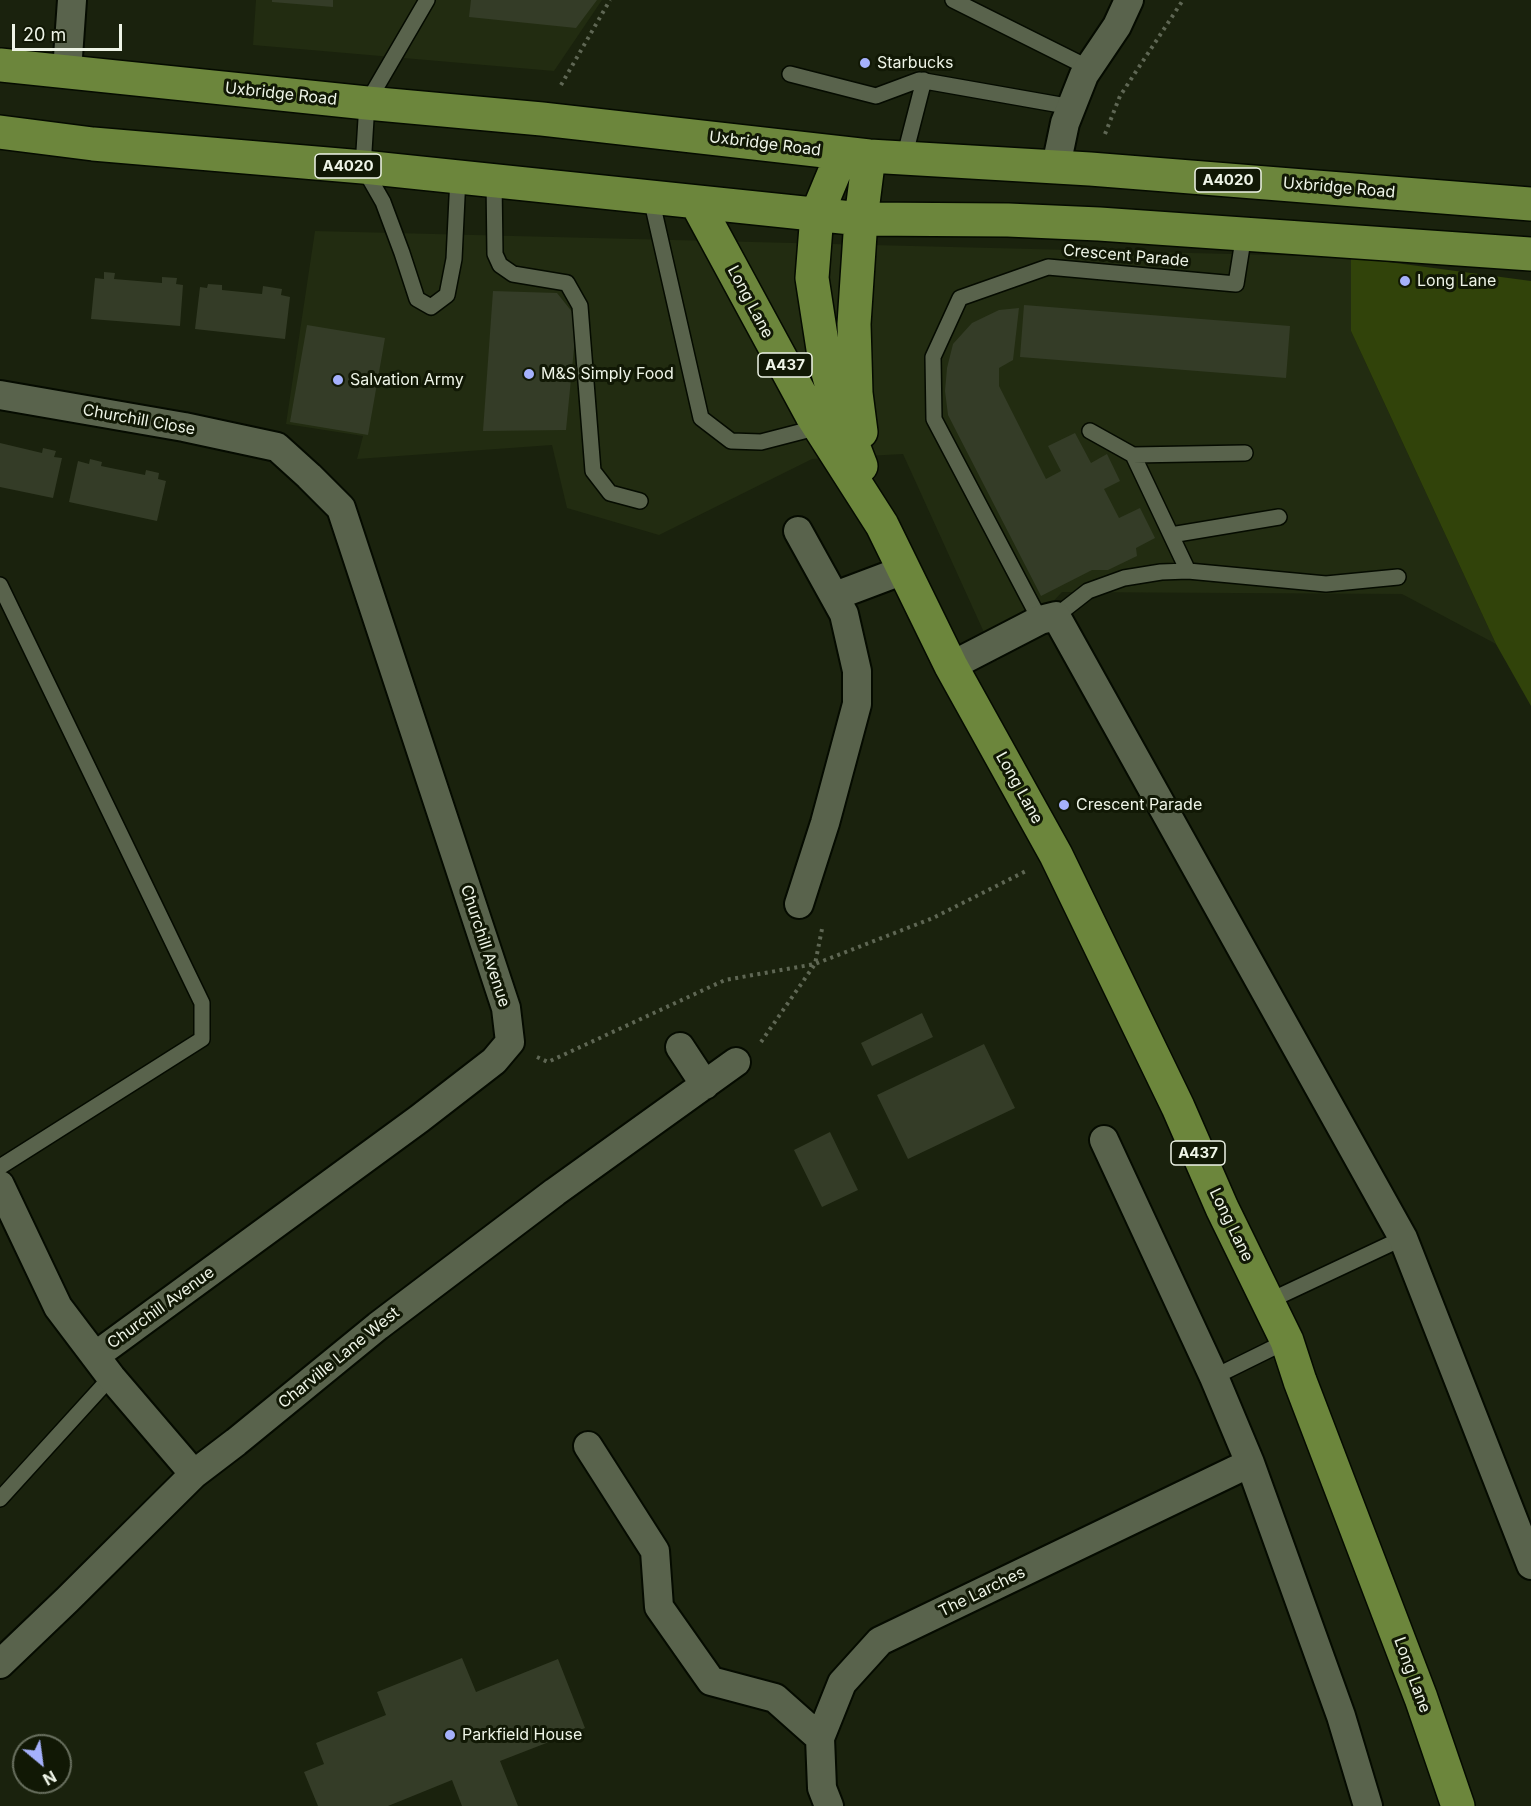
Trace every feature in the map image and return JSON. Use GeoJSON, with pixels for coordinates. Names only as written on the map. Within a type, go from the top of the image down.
{"type":"FeatureCollection","features":[{"type":"Feature","properties":{"kind":"main road","name":"Uxbridge Road"},"geometry":{"type":"LineString","coordinates":[[0,65],[542,119],[855,155],[1056,166],[1531,204]]}},
{"type":"Feature","properties":{"kind":"main road","name":"A4020"},"geometry":{"type":"LineString","coordinates":[[0,132],[93,144],[363,167],[861,219],[1054,222],[1531,254]]}},
{"type":"Feature","properties":{"kind":"main road","name":"Long Lane"},"geometry":{"type":"LineString","coordinates":[[855,155],[817,214],[812,278],[825,362],[836,400],[882,525]]}},
{"type":"Feature","properties":{"kind":"main road","name":"Long Lane"},"geometry":{"type":"LineString","coordinates":[[855,155],[861,219],[854,324],[856,393],[868,484]]}},
{"type":"Feature","properties":{"kind":"main road","name":"Long Lane"},"geometry":{"type":"LineString","coordinates":[[696,201],[819,427],[882,525],[951,666],[1056,855],[1178,1107],[1222,1208],[1287,1341],[1304,1392],[1421,1698],[1458,1806]]}},
{"type":"Feature","properties":{"kind":"street"},"geometry":{"type":"LineString","coordinates":[[67,71],[72,0]]}},
{"type":"Feature","properties":{"kind":"street"},"geometry":{"type":"LineString","coordinates":[[1056,166],[1065,123],[1084,75],[1117,26],[1129,0]]}},
{"type":"Feature","properties":{"kind":"street","name":"Churchill Close"},"geometry":{"type":"LineString","coordinates":[[0,395],[184,427],[277,447]]}},
{"type":"Feature","properties":{"kind":"street","name":"Churchill Avenue"},"geometry":{"type":"LineString","coordinates":[[103,1367],[494,1061],[510,1042],[506,1008],[340,508],[277,447]]}},
{"type":"Feature","properties":{"kind":"street"},"geometry":{"type":"LineString","coordinates":[[798,531],[844,614],[857,671],[857,704],[825,823],[799,904]]}},
{"type":"Feature","properties":{"kind":"street"},"geometry":{"type":"LineString","coordinates":[[835,596],[904,570]]}},
{"type":"Feature","properties":{"kind":"street"},"geometry":{"type":"LineString","coordinates":[[951,666],[1048,618],[1403,1238],[1531,1565]]}},
{"type":"Feature","properties":{"kind":"street"},"geometry":{"type":"LineString","coordinates":[[680,1047],[705,1085]]}},
{"type":"Feature","properties":{"kind":"street","name":"Charville Lane West"},"geometry":{"type":"LineString","coordinates":[[0,1664],[194,1474],[378,1326],[555,1192],[736,1062]]}},
{"type":"Feature","properties":{"kind":"street"},"geometry":{"type":"LineString","coordinates":[[1104,1140],[1214,1377],[1250,1463],[1341,1716],[1368,1806]]}},
{"type":"Feature","properties":{"kind":"street"},"geometry":{"type":"LineString","coordinates":[[0,1185],[58,1307],[103,1367],[194,1474]]}},
{"type":"Feature","properties":{"kind":"street"},"geometry":{"type":"LineString","coordinates":[[588,1446],[655,1551],[658,1607],[711,1681],[775,1698],[820,1738]]}},
{"type":"Feature","properties":{"kind":"street","name":"The Larches"},"geometry":{"type":"LineString","coordinates":[[829,1806],[822,1788],[820,1738],[842,1683],[880,1641],[1250,1463]]}},
{"type":"Feature","properties":{"kind":"lane"},"geometry":{"type":"LineString","coordinates":[[427,0],[367,103],[363,167],[383,202],[417,299],[431,307],[447,295],[454,259],[458,177]]}},
{"type":"Feature","properties":{"kind":"lane"},"geometry":{"type":"LineString","coordinates":[[953,0],[1089,68]]}},
{"type":"Feature","properties":{"kind":"lane"},"geometry":{"type":"LineString","coordinates":[[789,74],[876,96],[924,80],[1072,107]]}},
{"type":"Feature","properties":{"kind":"lane"},"geometry":{"type":"LineString","coordinates":[[904,158],[924,80]]}},
{"type":"Feature","properties":{"kind":"lane"},"geometry":{"type":"LineString","coordinates":[[494,181],[495,254],[500,265],[513,274],[567,284],[580,306],[593,471],[610,493],[640,501]]}},
{"type":"Feature","properties":{"kind":"lane"},"geometry":{"type":"LineString","coordinates":[[651,198],[701,418],[731,441],[761,442],[819,427]]}},
{"type":"Feature","properties":{"kind":"lane","name":"Crescent Parade"},"geometry":{"type":"LineString","coordinates":[[1048,618],[934,419],[933,357],[960,298],[1048,267],[1236,284],[1244,234]]}},
{"type":"Feature","properties":{"kind":"lane"},"geometry":{"type":"LineString","coordinates":[[1090,431],[1133,455],[1245,453]]}},
{"type":"Feature","properties":{"kind":"lane"},"geometry":{"type":"LineString","coordinates":[[1133,455],[1188,571]]}},
{"type":"Feature","properties":{"kind":"lane"},"geometry":{"type":"LineString","coordinates":[[1171,535],[1279,517]]}},
{"type":"Feature","properties":{"kind":"lane"},"geometry":{"type":"LineString","coordinates":[[1048,618],[1088,591],[1124,578],[1161,572],[1188,571],[1326,584],[1398,577]]}},
{"type":"Feature","properties":{"kind":"lane"},"geometry":{"type":"LineString","coordinates":[[0,585],[202,1002],[202,1039],[0,1167]]}},
{"type":"Feature","properties":{"kind":"lane"},"geometry":{"type":"LineString","coordinates":[[1269,1301],[1403,1238]]}},
{"type":"Feature","properties":{"kind":"lane"},"geometry":{"type":"LineString","coordinates":[[1214,1377],[1287,1341]]}},
{"type":"Feature","properties":{"kind":"lane"},"geometry":{"type":"LineString","coordinates":[[0,1499],[103,1367]]}},
{"type":"Feature","properties":{"kind":"path"},"geometry":{"type":"LineString","coordinates":[[542,119],[610,0]]}},
{"type":"Feature","properties":{"kind":"path"},"geometry":{"type":"LineString","coordinates":[[1090,169],[1120,96],[1183,0]]}},
{"type":"Feature","properties":{"kind":"path"},"geometry":{"type":"LineString","coordinates":[[510,1042],[548,1062],[725,980],[815,964],[933,918],[1056,855]]}},
{"type":"Feature","properties":{"kind":"path"},"geometry":{"type":"LineString","coordinates":[[736,1062],[752,1055],[809,974]]}},
{"type":"Feature","properties":{"kind":"shaded area"},"geometry":{"type":"Polygon","coordinates":[[[256,0],[602,0],[554,71],[253,45],[256,0]]]}},
{"type":"Feature","properties":{"kind":"shaded area"},"geometry":{"type":"Polygon","coordinates":[[[315,231],[1351,257],[1351,331],[1496,644],[1402,594],[1062,592],[997,661],[903,454],[812,459],[659,535],[567,508],[552,445],[357,459],[363,436],[286,424],[315,231]]]}},
{"type":"Feature","properties":{"kind":"green space"},"geometry":{"type":"Polygon","coordinates":[[[1351,257],[1531,281],[1531,706],[1496,644],[1351,331],[1351,257]]]}},
{"type":"Feature","properties":{"kind":"building"},"geometry":{"type":"Polygon","coordinates":[[[272,0],[333,0],[333,7],[272,2],[272,0]]]}},
{"type":"Feature","properties":{"kind":"building"},"geometry":{"type":"Polygon","coordinates":[[[471,0],[597,0],[576,28],[469,17],[471,0]]]}},
{"type":"Feature","properties":{"kind":"building"},"geometry":{"type":"Polygon","coordinates":[[[104,272],[115,273],[114,279],[162,283],[162,277],[177,278],[176,284],[183,285],[180,326],[91,319],[95,278],[104,279],[104,272]]]}},
{"type":"Feature","properties":{"kind":"building"},"geometry":{"type":"Polygon","coordinates":[[[208,284],[222,285],[222,290],[262,294],[263,286],[282,289],[281,295],[290,297],[285,339],[195,329],[200,287],[207,288],[208,284]]]}},
{"type":"Feature","properties":{"kind":"building","name":"M&S Simply Food"},"geometry":{"type":"Polygon","coordinates":[[[493,291],[557,293],[577,318],[566,430],[483,431],[493,291]]]}},
{"type":"Feature","properties":{"kind":"building"},"geometry":{"type":"Polygon","coordinates":[[[1024,305],[1290,326],[1286,378],[1020,357],[1024,305]]]}},
{"type":"Feature","properties":{"kind":"building"},"geometry":{"type":"Polygon","coordinates":[[[1019,308],[1013,360],[999,368],[999,386],[1046,479],[1061,471],[1048,446],[1075,433],[1091,463],[1107,454],[1120,481],[1104,489],[1119,518],[1140,508],[1155,538],[1136,548],[1137,556],[1108,570],[1092,570],[1041,596],[948,415],[945,391],[947,368],[953,344],[972,323],[999,310],[1019,308]]]}},
{"type":"Feature","properties":{"kind":"building","name":"Salvation Army"},"geometry":{"type":"Polygon","coordinates":[[[307,325],[385,338],[368,435],[290,422],[307,325]]]}},
{"type":"Feature","properties":{"kind":"building"},"geometry":{"type":"Polygon","coordinates":[[[0,443],[42,453],[43,448],[56,451],[54,457],[62,458],[53,498],[0,487],[0,443]]]}},
{"type":"Feature","properties":{"kind":"building"},"geometry":{"type":"Polygon","coordinates":[[[90,459],[102,462],[101,466],[145,475],[146,470],[159,473],[158,479],[166,481],[157,521],[69,502],[78,461],[89,464],[90,459]]]}},
{"type":"Feature","properties":{"kind":"building"},"geometry":{"type":"Polygon","coordinates":[[[922,1013],[933,1037],[872,1066],[861,1043],[922,1013]]]}},
{"type":"Feature","properties":{"kind":"building"},"geometry":{"type":"Polygon","coordinates":[[[984,1044],[1015,1108],[908,1159],[877,1095],[984,1044]]]}},
{"type":"Feature","properties":{"kind":"building"},"geometry":{"type":"Polygon","coordinates":[[[830,1132],[858,1190],[822,1207],[794,1150],[830,1132]]]}},
{"type":"Feature","properties":{"kind":"building","name":"Parkfield House"},"geometry":{"type":"Polygon","coordinates":[[[462,1658],[476,1692],[558,1659],[585,1728],[500,1761],[518,1806],[462,1806],[452,1780],[388,1806],[318,1806],[304,1772],[324,1764],[316,1743],[386,1715],[377,1692],[462,1658]]]}},
{"type":"Feature","properties":{"kind":"place","name":"Starbucks"},"geometry":{"type":"Point","coordinates":[865,63]}},
{"type":"Feature","properties":{"kind":"place","name":"Long Lane"},"geometry":{"type":"Point","coordinates":[1405,281]}},
{"type":"Feature","properties":{"kind":"place","name":"M&S Simply Food"},"geometry":{"type":"Point","coordinates":[529,374]}},
{"type":"Feature","properties":{"kind":"place","name":"Salvation Army"},"geometry":{"type":"Point","coordinates":[338,380]}},
{"type":"Feature","properties":{"kind":"place","name":"Crescent Parade"},"geometry":{"type":"Point","coordinates":[1064,805]}},
{"type":"Feature","properties":{"kind":"place","name":"Parkfield House"},"geometry":{"type":"Point","coordinates":[450,1735]}}]}
